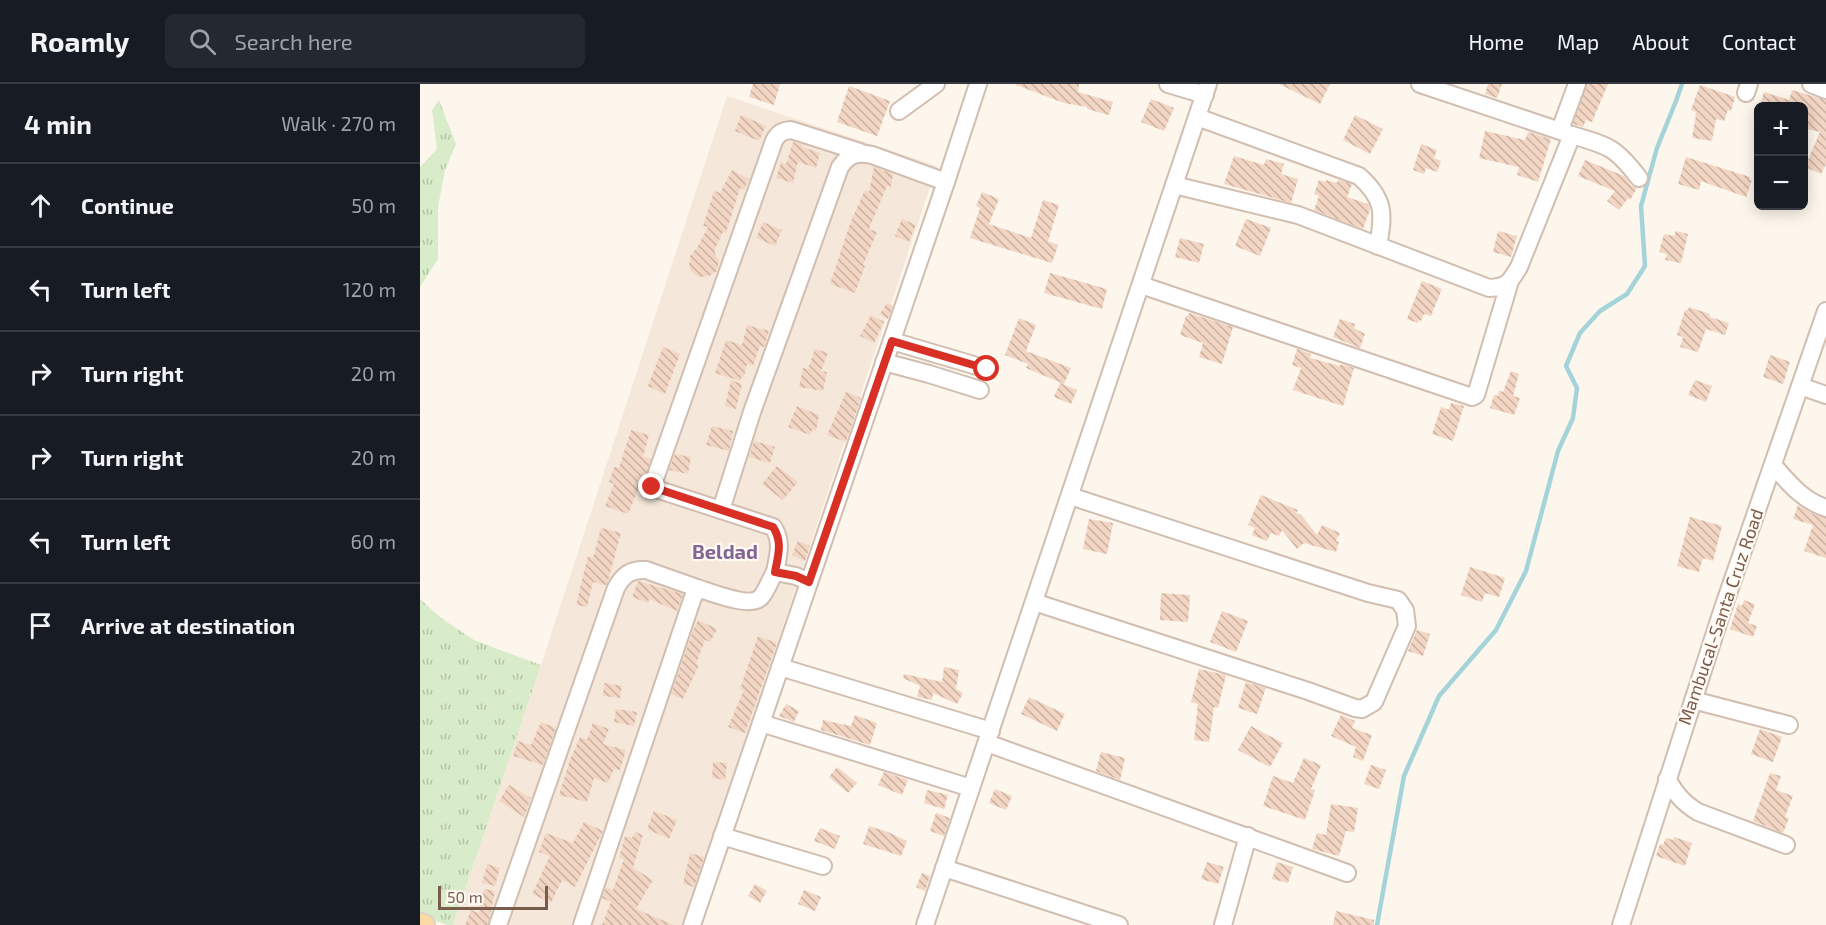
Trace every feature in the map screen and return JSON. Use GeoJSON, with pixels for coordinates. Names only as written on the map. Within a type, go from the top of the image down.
{"type":"FeatureCollection","features":[{"type":"Feature","properties":{"kind":"street"},"geometry":{"type":"LineString","coordinates":[[899,111],[936,84]]}},
{"type":"Feature","properties":{"kind":"street"},"geometry":{"type":"LineString","coordinates":[[692,925],[946,182],[976,84]]}},
{"type":"Feature","properties":{"kind":"street"},"geometry":{"type":"LineString","coordinates":[[926,925],[1207,89],[1168,84]]}},
{"type":"Feature","properties":{"kind":"street"},"geometry":{"type":"LineString","coordinates":[[1420,84],[1607,146],[1622,157],[1639,178]]}},
{"type":"Feature","properties":{"kind":"street"},"geometry":{"type":"LineString","coordinates":[[1141,285],[1473,397],[1476,394],[1510,281],[1519,267],[1566,133],[1577,84]]}},
{"type":"Feature","properties":{"kind":"street"},"geometry":{"type":"LineString","coordinates":[[1811,84],[1826,90]]}},
{"type":"Feature","properties":{"kind":"street"},"geometry":{"type":"LineString","coordinates":[[1197,117],[1359,176],[1370,186],[1382,209],[1383,219],[1378,246]]}},
{"type":"Feature","properties":{"kind":"street"},"geometry":{"type":"LineString","coordinates":[[498,925],[621,579],[637,569],[646,570],[741,601],[757,601],[775,572],[779,542],[773,527],[650,486],[777,135],[791,130],[872,154],[946,182]]}},
{"type":"Feature","properties":{"kind":"street"},"geometry":{"type":"LineString","coordinates":[[721,510],[752,412],[840,167],[851,154],[860,152]]}},
{"type":"Feature","properties":{"kind":"street"},"geometry":{"type":"LineString","coordinates":[[1174,185],[1298,215],[1489,288],[1501,288],[1510,281]]}},
{"type":"Feature","properties":{"kind":"street","name":"Mambucal-Santa Cruz Road"},"geometry":{"type":"LineString","coordinates":[[1621,925],[1693,700],[1826,311]]}},
{"type":"Feature","properties":{"kind":"street"},"geometry":{"type":"LineString","coordinates":[[892,341],[987,369]]}},
{"type":"Feature","properties":{"kind":"street"},"geometry":{"type":"LineString","coordinates":[[929,374],[936,353]]}},
{"type":"Feature","properties":{"kind":"street"},"geometry":{"type":"LineString","coordinates":[[884,362],[980,390]]}},
{"type":"Feature","properties":{"kind":"street"},"geometry":{"type":"LineString","coordinates":[[1800,386],[1826,395]]}},
{"type":"Feature","properties":{"kind":"street"},"geometry":{"type":"LineString","coordinates":[[1773,465],[1807,500],[1826,508]]}},
{"type":"Feature","properties":{"kind":"street"},"geometry":{"type":"LineString","coordinates":[[1034,602],[1362,709],[1374,702],[1407,626],[1405,610],[1398,600],[1368,593],[1070,496]]}},
{"type":"Feature","properties":{"kind":"street"},"geometry":{"type":"LineString","coordinates":[[775,572],[796,576],[809,582]]}},
{"type":"Feature","properties":{"kind":"street"},"geometry":{"type":"LineString","coordinates":[[582,925],[697,588]]}},
{"type":"Feature","properties":{"kind":"street"},"geometry":{"type":"LineString","coordinates":[[780,667],[989,737],[1347,873]]}},
{"type":"Feature","properties":{"kind":"street"},"geometry":{"type":"LineString","coordinates":[[1693,700],[1789,725]]}},
{"type":"Feature","properties":{"kind":"street"},"geometry":{"type":"LineString","coordinates":[[761,723],[971,788]]}},
{"type":"Feature","properties":{"kind":"street"},"geometry":{"type":"LineString","coordinates":[[1668,779],[1678,798],[1698,813],[1786,845]]}},
{"type":"Feature","properties":{"kind":"street"},"geometry":{"type":"LineString","coordinates":[[722,836],[823,866]]}},
{"type":"Feature","properties":{"kind":"street"},"geometry":{"type":"LineString","coordinates":[[1223,925],[1248,836]]}},
{"type":"Feature","properties":{"kind":"street"},"geometry":{"type":"LineString","coordinates":[[945,868],[1119,925]]}},
{"type":"Feature","properties":{"kind":"shaded area"},"geometry":{"type":"Polygon","coordinates":[[[727,96],[937,166],[683,925],[453,925],[541,665],[727,96]]]}},
{"type":"Feature","properties":{"kind":"green space"},"geometry":{"type":"Polygon","coordinates":[[[439,100],[456,144],[445,170],[438,207],[438,259],[420,287],[420,167],[437,149],[432,110],[439,100]]]}},
{"type":"Feature","properties":{"kind":"green space"},"geometry":{"type":"Polygon","coordinates":[[[420,599],[441,618],[474,640],[541,665],[453,925],[420,915],[420,599]]]}},
{"type":"Feature","properties":{"kind":"building"},"geometry":{"type":"Polygon","coordinates":[[[753,84],[780,84],[774,105],[749,97],[753,84]]]}},
{"type":"Feature","properties":{"kind":"building"},"geometry":{"type":"Polygon","coordinates":[[[1016,84],[1079,84],[1078,92],[1113,102],[1109,115],[1087,109],[1087,107],[1064,103],[1016,84]]]}},
{"type":"Feature","properties":{"kind":"building"},"geometry":{"type":"Polygon","coordinates":[[[1279,84],[1330,84],[1320,104],[1279,84]]]}},
{"type":"Feature","properties":{"kind":"building"},"geometry":{"type":"Polygon","coordinates":[[[1488,84],[1502,84],[1497,98],[1485,94],[1488,84]]]}},
{"type":"Feature","properties":{"kind":"building"},"geometry":{"type":"Polygon","coordinates":[[[1587,84],[1608,84],[1592,122],[1586,120],[1583,127],[1573,124],[1587,84]]]}},
{"type":"Feature","properties":{"kind":"building"},"geometry":{"type":"Polygon","coordinates":[[[1700,85],[1735,97],[1731,111],[1728,110],[1724,121],[1716,119],[1712,141],[1692,138],[1696,112],[1691,110],[1700,85]]]}},
{"type":"Feature","properties":{"kind":"building"},"geometry":{"type":"Polygon","coordinates":[[[849,86],[890,101],[877,136],[837,122],[849,86]]]}},
{"type":"Feature","properties":{"kind":"building"},"geometry":{"type":"Polygon","coordinates":[[[1792,90],[1826,100],[1826,164],[1821,174],[1808,168],[1808,160],[1820,132],[1808,129],[1808,102],[1761,102],[1764,92],[1789,100],[1792,90]]]}},
{"type":"Feature","properties":{"kind":"building"},"geometry":{"type":"Polygon","coordinates":[[[1151,99],[1174,108],[1164,131],[1141,122],[1151,99]]]}},
{"type":"Feature","properties":{"kind":"building"},"geometry":{"type":"Polygon","coordinates":[[[741,115],[766,126],[759,141],[735,131],[741,115]]]}},
{"type":"Feature","properties":{"kind":"building"},"geometry":{"type":"Polygon","coordinates":[[[1355,115],[1383,129],[1370,154],[1343,140],[1355,115]]]}},
{"type":"Feature","properties":{"kind":"building"},"geometry":{"type":"Polygon","coordinates":[[[1485,131],[1525,140],[1528,132],[1551,139],[1538,182],[1517,175],[1519,167],[1479,158],[1485,131]]]}},
{"type":"Feature","properties":{"kind":"building"},"geometry":{"type":"Polygon","coordinates":[[[793,142],[820,153],[816,168],[798,162],[793,183],[776,178],[781,162],[786,164],[793,142]]]}},
{"type":"Feature","properties":{"kind":"building"},"geometry":{"type":"Polygon","coordinates":[[[1421,144],[1437,150],[1434,158],[1441,161],[1437,172],[1426,168],[1424,174],[1413,170],[1421,144]]]}},
{"type":"Feature","properties":{"kind":"building"},"geometry":{"type":"Polygon","coordinates":[[[1234,156],[1264,165],[1266,159],[1284,164],[1281,174],[1298,179],[1291,203],[1224,184],[1234,156]]]}},
{"type":"Feature","properties":{"kind":"building"},"geometry":{"type":"Polygon","coordinates":[[[1686,157],[1750,177],[1749,180],[1752,180],[1746,197],[1701,181],[1699,190],[1678,184],[1686,157]]]}},
{"type":"Feature","properties":{"kind":"building"},"geometry":{"type":"Polygon","coordinates":[[[1585,160],[1624,176],[1631,185],[1637,188],[1630,200],[1628,198],[1619,210],[1607,201],[1615,191],[1578,176],[1585,160]]]}},
{"type":"Feature","properties":{"kind":"building"},"geometry":{"type":"Polygon","coordinates":[[[874,167],[893,174],[891,187],[887,186],[869,229],[877,232],[863,265],[865,266],[855,293],[830,284],[851,221],[865,190],[869,192],[874,167]]]}},
{"type":"Feature","properties":{"kind":"building"},"geometry":{"type":"Polygon","coordinates":[[[732,170],[749,179],[744,190],[740,188],[726,233],[723,232],[714,251],[719,261],[717,271],[709,276],[699,277],[691,271],[690,256],[708,227],[703,226],[714,191],[720,193],[732,170]]]}},
{"type":"Feature","properties":{"kind":"building"},"geometry":{"type":"Polygon","coordinates":[[[1319,180],[1337,183],[1338,180],[1352,184],[1347,197],[1368,204],[1370,210],[1363,229],[1314,210],[1319,196],[1314,194],[1319,180]]]}},
{"type":"Feature","properties":{"kind":"building"},"geometry":{"type":"Polygon","coordinates":[[[982,192],[999,199],[989,224],[1031,238],[1043,200],[1059,205],[1048,241],[1058,245],[1052,263],[970,238],[980,208],[976,206],[982,192]]]}},
{"type":"Feature","properties":{"kind":"building"},"geometry":{"type":"Polygon","coordinates":[[[902,219],[916,225],[909,242],[895,236],[902,219]]]}},
{"type":"Feature","properties":{"kind":"building"},"geometry":{"type":"Polygon","coordinates":[[[1246,219],[1271,228],[1260,256],[1235,246],[1246,219]]]}},
{"type":"Feature","properties":{"kind":"building"},"geometry":{"type":"Polygon","coordinates":[[[763,222],[782,230],[775,246],[756,238],[763,222]]]}},
{"type":"Feature","properties":{"kind":"building"},"geometry":{"type":"Polygon","coordinates":[[[1498,231],[1517,236],[1511,257],[1493,252],[1498,231]]]}},
{"type":"Feature","properties":{"kind":"building"},"geometry":{"type":"Polygon","coordinates":[[[1676,231],[1688,234],[1681,263],[1665,260],[1667,254],[1659,252],[1664,234],[1674,236],[1676,231]]]}},
{"type":"Feature","properties":{"kind":"building"},"geometry":{"type":"Polygon","coordinates":[[[1180,238],[1204,244],[1199,263],[1175,257],[1180,238]]]}},
{"type":"Feature","properties":{"kind":"building"},"geometry":{"type":"Polygon","coordinates":[[[1050,273],[1107,289],[1102,309],[1044,293],[1050,273]]]}},
{"type":"Feature","properties":{"kind":"building"},"geometry":{"type":"Polygon","coordinates":[[[1422,281],[1442,289],[1431,316],[1424,314],[1418,323],[1407,319],[1422,281]]]}},
{"type":"Feature","properties":{"kind":"building"},"geometry":{"type":"Polygon","coordinates":[[[887,303],[893,306],[888,319],[880,314],[887,303]]]}},
{"type":"Feature","properties":{"kind":"building"},"geometry":{"type":"Polygon","coordinates":[[[1689,307],[1729,323],[1725,335],[1706,329],[1698,352],[1680,347],[1683,337],[1677,335],[1685,310],[1689,307]]]}},
{"type":"Feature","properties":{"kind":"building"},"geometry":{"type":"Polygon","coordinates":[[[1189,313],[1233,327],[1222,364],[1199,357],[1203,343],[1180,335],[1189,313]]]}},
{"type":"Feature","properties":{"kind":"building"},"geometry":{"type":"Polygon","coordinates":[[[871,315],[884,322],[874,343],[860,336],[871,315]]]}},
{"type":"Feature","properties":{"kind":"building"},"geometry":{"type":"Polygon","coordinates":[[[1019,318],[1036,325],[1026,351],[1071,368],[1064,384],[1026,368],[1028,364],[1005,355],[1019,318]]]}},
{"type":"Feature","properties":{"kind":"building"},"geometry":{"type":"Polygon","coordinates":[[[1340,319],[1355,324],[1354,328],[1365,334],[1360,348],[1333,337],[1340,319]]]}},
{"type":"Feature","properties":{"kind":"building"},"geometry":{"type":"Polygon","coordinates":[[[747,325],[769,331],[764,347],[760,346],[753,366],[747,364],[744,377],[742,376],[740,381],[715,373],[726,340],[742,345],[747,325]]]}},
{"type":"Feature","properties":{"kind":"building"},"geometry":{"type":"Polygon","coordinates":[[[663,347],[680,354],[665,394],[648,386],[663,347]]]}},
{"type":"Feature","properties":{"kind":"building"},"geometry":{"type":"Polygon","coordinates":[[[815,349],[828,353],[821,371],[827,372],[823,391],[799,387],[803,368],[808,369],[815,349]]]}},
{"type":"Feature","properties":{"kind":"building"},"geometry":{"type":"Polygon","coordinates":[[[1297,349],[1311,354],[1310,358],[1354,368],[1343,406],[1293,390],[1301,368],[1292,365],[1297,349]]]}},
{"type":"Feature","properties":{"kind":"building"},"geometry":{"type":"Polygon","coordinates":[[[1770,355],[1790,362],[1783,384],[1763,377],[1770,355]]]}},
{"type":"Feature","properties":{"kind":"building"},"geometry":{"type":"Polygon","coordinates":[[[1511,371],[1519,374],[1513,396],[1520,398],[1514,415],[1490,408],[1494,395],[1498,396],[1499,391],[1503,392],[1511,371]]]}},
{"type":"Feature","properties":{"kind":"building"},"geometry":{"type":"Polygon","coordinates":[[[731,380],[742,384],[736,409],[725,406],[731,380]]]}},
{"type":"Feature","properties":{"kind":"building"},"geometry":{"type":"Polygon","coordinates":[[[1695,380],[1712,386],[1706,402],[1688,395],[1695,380]]]}},
{"type":"Feature","properties":{"kind":"building"},"geometry":{"type":"Polygon","coordinates":[[[1060,383],[1077,390],[1071,404],[1054,397],[1060,383]]]}},
{"type":"Feature","properties":{"kind":"building"},"geometry":{"type":"Polygon","coordinates":[[[846,392],[861,398],[846,442],[827,435],[846,392]]]}},
{"type":"Feature","properties":{"kind":"building"},"geometry":{"type":"Polygon","coordinates":[[[1451,403],[1464,406],[1453,441],[1432,434],[1441,407],[1449,410],[1451,403]]]}},
{"type":"Feature","properties":{"kind":"building"},"geometry":{"type":"Polygon","coordinates":[[[797,406],[819,415],[816,431],[812,430],[810,435],[788,427],[797,406]]]}},
{"type":"Feature","properties":{"kind":"building"},"geometry":{"type":"Polygon","coordinates":[[[712,426],[733,431],[729,451],[706,445],[712,426]]]}},
{"type":"Feature","properties":{"kind":"building"},"geometry":{"type":"Polygon","coordinates":[[[631,430],[649,435],[643,457],[651,459],[646,474],[644,473],[637,482],[638,490],[628,514],[605,506],[614,484],[609,482],[614,467],[619,468],[631,430]]]}},
{"type":"Feature","properties":{"kind":"building"},"geometry":{"type":"Polygon","coordinates":[[[754,441],[775,447],[770,463],[749,457],[754,441]]]}},
{"type":"Feature","properties":{"kind":"building"},"geometry":{"type":"Polygon","coordinates":[[[675,454],[691,457],[688,474],[669,470],[675,454]]]}},
{"type":"Feature","properties":{"kind":"building"},"geometry":{"type":"Polygon","coordinates":[[[777,466],[798,482],[783,500],[762,484],[777,466]]]}},
{"type":"Feature","properties":{"kind":"building"},"geometry":{"type":"Polygon","coordinates":[[[1261,495],[1298,510],[1296,513],[1301,515],[1317,535],[1322,525],[1340,533],[1336,541],[1339,542],[1336,552],[1304,543],[1297,549],[1282,530],[1279,536],[1271,533],[1267,541],[1252,535],[1255,528],[1248,525],[1261,495]]]}},
{"type":"Feature","properties":{"kind":"building"},"geometry":{"type":"Polygon","coordinates":[[[1798,505],[1813,514],[1826,518],[1826,558],[1804,551],[1813,525],[1793,519],[1798,505]]]}},
{"type":"Feature","properties":{"kind":"building"},"geometry":{"type":"Polygon","coordinates":[[[1690,517],[1722,526],[1713,561],[1703,558],[1699,572],[1677,566],[1690,517]]]}},
{"type":"Feature","properties":{"kind":"building"},"geometry":{"type":"Polygon","coordinates":[[[1089,519],[1113,523],[1107,554],[1083,549],[1089,519]]]}},
{"type":"Feature","properties":{"kind":"building"},"geometry":{"type":"Polygon","coordinates":[[[601,528],[621,533],[608,581],[606,585],[593,582],[587,607],[576,605],[588,556],[593,558],[601,528]]]}},
{"type":"Feature","properties":{"kind":"building"},"geometry":{"type":"Polygon","coordinates":[[[798,541],[810,546],[805,561],[792,555],[798,541]]]}},
{"type":"Feature","properties":{"kind":"building"},"geometry":{"type":"Polygon","coordinates":[[[1470,567],[1505,578],[1499,597],[1485,593],[1482,602],[1461,595],[1470,567]]]}},
{"type":"Feature","properties":{"kind":"building"},"geometry":{"type":"Polygon","coordinates":[[[638,581],[683,594],[677,611],[649,599],[648,603],[632,597],[638,581]]]}},
{"type":"Feature","properties":{"kind":"building"},"geometry":{"type":"Polygon","coordinates":[[[1161,593],[1190,595],[1188,622],[1160,620],[1161,593]]]}},
{"type":"Feature","properties":{"kind":"building"},"geometry":{"type":"Polygon","coordinates":[[[1744,600],[1755,604],[1748,623],[1757,626],[1753,637],[1730,629],[1738,604],[1742,606],[1744,600]]]}},
{"type":"Feature","properties":{"kind":"building"},"geometry":{"type":"Polygon","coordinates":[[[1222,611],[1248,621],[1236,652],[1210,642],[1222,611]]]}},
{"type":"Feature","properties":{"kind":"building"},"geometry":{"type":"Polygon","coordinates":[[[698,620],[717,629],[710,642],[705,640],[696,664],[699,665],[683,699],[671,694],[698,620]]]}},
{"type":"Feature","properties":{"kind":"building"},"geometry":{"type":"Polygon","coordinates":[[[1417,630],[1430,634],[1423,656],[1408,651],[1417,630]]]}},
{"type":"Feature","properties":{"kind":"building"},"geometry":{"type":"Polygon","coordinates":[[[758,636],[777,643],[745,733],[728,727],[744,690],[740,689],[758,636]]]}},
{"type":"Feature","properties":{"kind":"building"},"geometry":{"type":"Polygon","coordinates":[[[944,667],[959,670],[956,689],[963,693],[957,704],[933,693],[932,700],[917,697],[920,686],[903,678],[904,674],[942,682],[944,667]]]}},
{"type":"Feature","properties":{"kind":"building"},"geometry":{"type":"Polygon","coordinates":[[[1199,669],[1226,675],[1218,708],[1214,707],[1209,742],[1194,740],[1198,704],[1191,702],[1199,669]]]}},
{"type":"Feature","properties":{"kind":"building"},"geometry":{"type":"Polygon","coordinates":[[[1246,682],[1266,688],[1257,714],[1238,708],[1246,682]]]}},
{"type":"Feature","properties":{"kind":"building"},"geometry":{"type":"Polygon","coordinates":[[[604,683],[622,686],[620,698],[603,696],[604,683]]]}},
{"type":"Feature","properties":{"kind":"building"},"geometry":{"type":"Polygon","coordinates":[[[1029,697],[1065,714],[1057,731],[1021,714],[1029,697]]]}},
{"type":"Feature","properties":{"kind":"building"},"geometry":{"type":"Polygon","coordinates":[[[786,704],[799,711],[794,722],[779,716],[786,704]]]}},
{"type":"Feature","properties":{"kind":"building"},"geometry":{"type":"Polygon","coordinates":[[[616,709],[637,712],[634,726],[614,722],[616,709]]]}},
{"type":"Feature","properties":{"kind":"building"},"geometry":{"type":"Polygon","coordinates":[[[855,715],[877,723],[870,745],[821,730],[823,720],[851,726],[855,715]]]}},
{"type":"Feature","properties":{"kind":"building"},"geometry":{"type":"Polygon","coordinates":[[[1341,715],[1355,721],[1352,728],[1372,735],[1363,761],[1353,757],[1356,747],[1331,736],[1341,715]]]}},
{"type":"Feature","properties":{"kind":"building"},"geometry":{"type":"Polygon","coordinates":[[[541,722],[556,728],[543,765],[513,756],[518,741],[531,745],[541,722]]]}},
{"type":"Feature","properties":{"kind":"building"},"geometry":{"type":"Polygon","coordinates":[[[593,723],[609,729],[603,744],[626,750],[620,770],[614,769],[608,783],[594,778],[587,802],[559,795],[580,737],[587,740],[593,723]]]}},
{"type":"Feature","properties":{"kind":"building"},"geometry":{"type":"Polygon","coordinates":[[[1251,726],[1283,743],[1270,767],[1238,750],[1251,726]]]}},
{"type":"Feature","properties":{"kind":"building"},"geometry":{"type":"Polygon","coordinates":[[[1760,729],[1782,737],[1773,762],[1751,754],[1760,729]]]}},
{"type":"Feature","properties":{"kind":"building"},"geometry":{"type":"Polygon","coordinates":[[[1101,752],[1125,758],[1120,780],[1096,771],[1101,752]]]}},
{"type":"Feature","properties":{"kind":"building"},"geometry":{"type":"Polygon","coordinates":[[[1304,758],[1321,765],[1311,789],[1315,790],[1305,820],[1263,806],[1273,776],[1293,783],[1304,758]]]}},
{"type":"Feature","properties":{"kind":"building"},"geometry":{"type":"Polygon","coordinates":[[[713,762],[727,763],[725,780],[712,778],[713,762]]]}},
{"type":"Feature","properties":{"kind":"building"},"geometry":{"type":"Polygon","coordinates":[[[1371,765],[1386,770],[1379,789],[1364,784],[1371,765]]]}},
{"type":"Feature","properties":{"kind":"building"},"geometry":{"type":"Polygon","coordinates":[[[837,767],[857,783],[848,793],[829,777],[837,767]]]}},
{"type":"Feature","properties":{"kind":"building"},"geometry":{"type":"Polygon","coordinates":[[[884,772],[908,780],[902,795],[878,785],[884,772]]]}},
{"type":"Feature","properties":{"kind":"building"},"geometry":{"type":"Polygon","coordinates":[[[1770,773],[1781,776],[1776,790],[1793,796],[1785,817],[1789,818],[1783,833],[1753,821],[1770,773]]]}},
{"type":"Feature","properties":{"kind":"building"},"geometry":{"type":"Polygon","coordinates":[[[509,785],[531,798],[524,817],[499,801],[509,785]]]}},
{"type":"Feature","properties":{"kind":"building"},"geometry":{"type":"Polygon","coordinates":[[[995,789],[1012,796],[1006,810],[989,803],[995,789]]]}},
{"type":"Feature","properties":{"kind":"building"},"geometry":{"type":"Polygon","coordinates":[[[927,790],[948,795],[944,809],[924,803],[927,790]]]}},
{"type":"Feature","properties":{"kind":"building"},"geometry":{"type":"Polygon","coordinates":[[[1331,804],[1358,808],[1354,832],[1346,831],[1339,856],[1312,849],[1317,833],[1326,835],[1331,804]]]}},
{"type":"Feature","properties":{"kind":"building"},"geometry":{"type":"Polygon","coordinates":[[[654,811],[677,820],[669,839],[647,829],[654,811]]]}},
{"type":"Feature","properties":{"kind":"building"},"geometry":{"type":"Polygon","coordinates":[[[936,813],[950,818],[944,836],[930,831],[936,813]]]}},
{"type":"Feature","properties":{"kind":"building"},"geometry":{"type":"Polygon","coordinates":[[[584,822],[603,831],[575,887],[562,880],[551,903],[532,894],[550,856],[539,852],[546,833],[573,843],[584,822]]]}},
{"type":"Feature","properties":{"kind":"building"},"geometry":{"type":"Polygon","coordinates":[[[869,826],[907,841],[901,856],[863,844],[869,826]]]}},
{"type":"Feature","properties":{"kind":"building"},"geometry":{"type":"Polygon","coordinates":[[[820,828],[840,836],[835,849],[814,841],[820,828]]]}},
{"type":"Feature","properties":{"kind":"building"},"geometry":{"type":"Polygon","coordinates":[[[635,832],[643,835],[633,868],[653,880],[636,909],[674,925],[602,925],[611,902],[602,898],[606,887],[613,890],[624,859],[619,858],[625,836],[632,838],[635,832]]]}},
{"type":"Feature","properties":{"kind":"building"},"geometry":{"type":"Polygon","coordinates":[[[1674,837],[1692,843],[1685,866],[1656,856],[1660,844],[1663,845],[1666,838],[1673,840],[1674,837]]]}},
{"type":"Feature","properties":{"kind":"building"},"geometry":{"type":"Polygon","coordinates":[[[690,853],[704,857],[694,887],[683,884],[690,853]]]}},
{"type":"Feature","properties":{"kind":"building"},"geometry":{"type":"Polygon","coordinates":[[[1207,862],[1224,867],[1218,884],[1201,879],[1207,862]]]}},
{"type":"Feature","properties":{"kind":"building"},"geometry":{"type":"Polygon","coordinates":[[[1277,862],[1293,867],[1288,883],[1272,879],[1277,862]]]}},
{"type":"Feature","properties":{"kind":"building"},"geometry":{"type":"Polygon","coordinates":[[[487,864],[500,868],[495,886],[482,883],[487,864]]]}},
{"type":"Feature","properties":{"kind":"building"},"geometry":{"type":"Polygon","coordinates":[[[922,873],[930,876],[925,891],[916,887],[922,873]]]}},
{"type":"Feature","properties":{"kind":"building"},"geometry":{"type":"Polygon","coordinates":[[[755,884],[767,891],[760,903],[748,896],[755,884]]]}},
{"type":"Feature","properties":{"kind":"building"},"geometry":{"type":"Polygon","coordinates":[[[484,889],[495,891],[488,925],[465,925],[471,910],[479,913],[484,889]]]}},
{"type":"Feature","properties":{"kind":"building"},"geometry":{"type":"Polygon","coordinates":[[[804,890],[821,897],[815,911],[798,904],[804,890]]]}},
{"type":"Feature","properties":{"kind":"building"},"geometry":{"type":"Polygon","coordinates":[[[1336,911],[1374,920],[1374,925],[1333,925],[1336,911]]]}},
{"type":"Feature","properties":{"kind":"waterway"},"geometry":{"type":"LineString","coordinates":[[1377,925],[1404,776],[1439,696],[1496,630],[1526,571],[1558,451],[1573,418],[1577,388],[1566,366],[1580,333],[1600,311],[1627,294],[1645,266],[1641,206],[1657,148],[1682,84]]}},
{"type":"Feature","properties":{"kind":"district","name":"Beldad"},"geometry":{"type":"Point","coordinates":[725,552]}},
{"type":"Feature","properties":{"kind":"route"},"geometry":{"type":"LineString","coordinates":[[652,487],[773,527],[777,533],[780,548],[775,572],[796,576],[809,582],[892,341],[987,369]]}}]}
